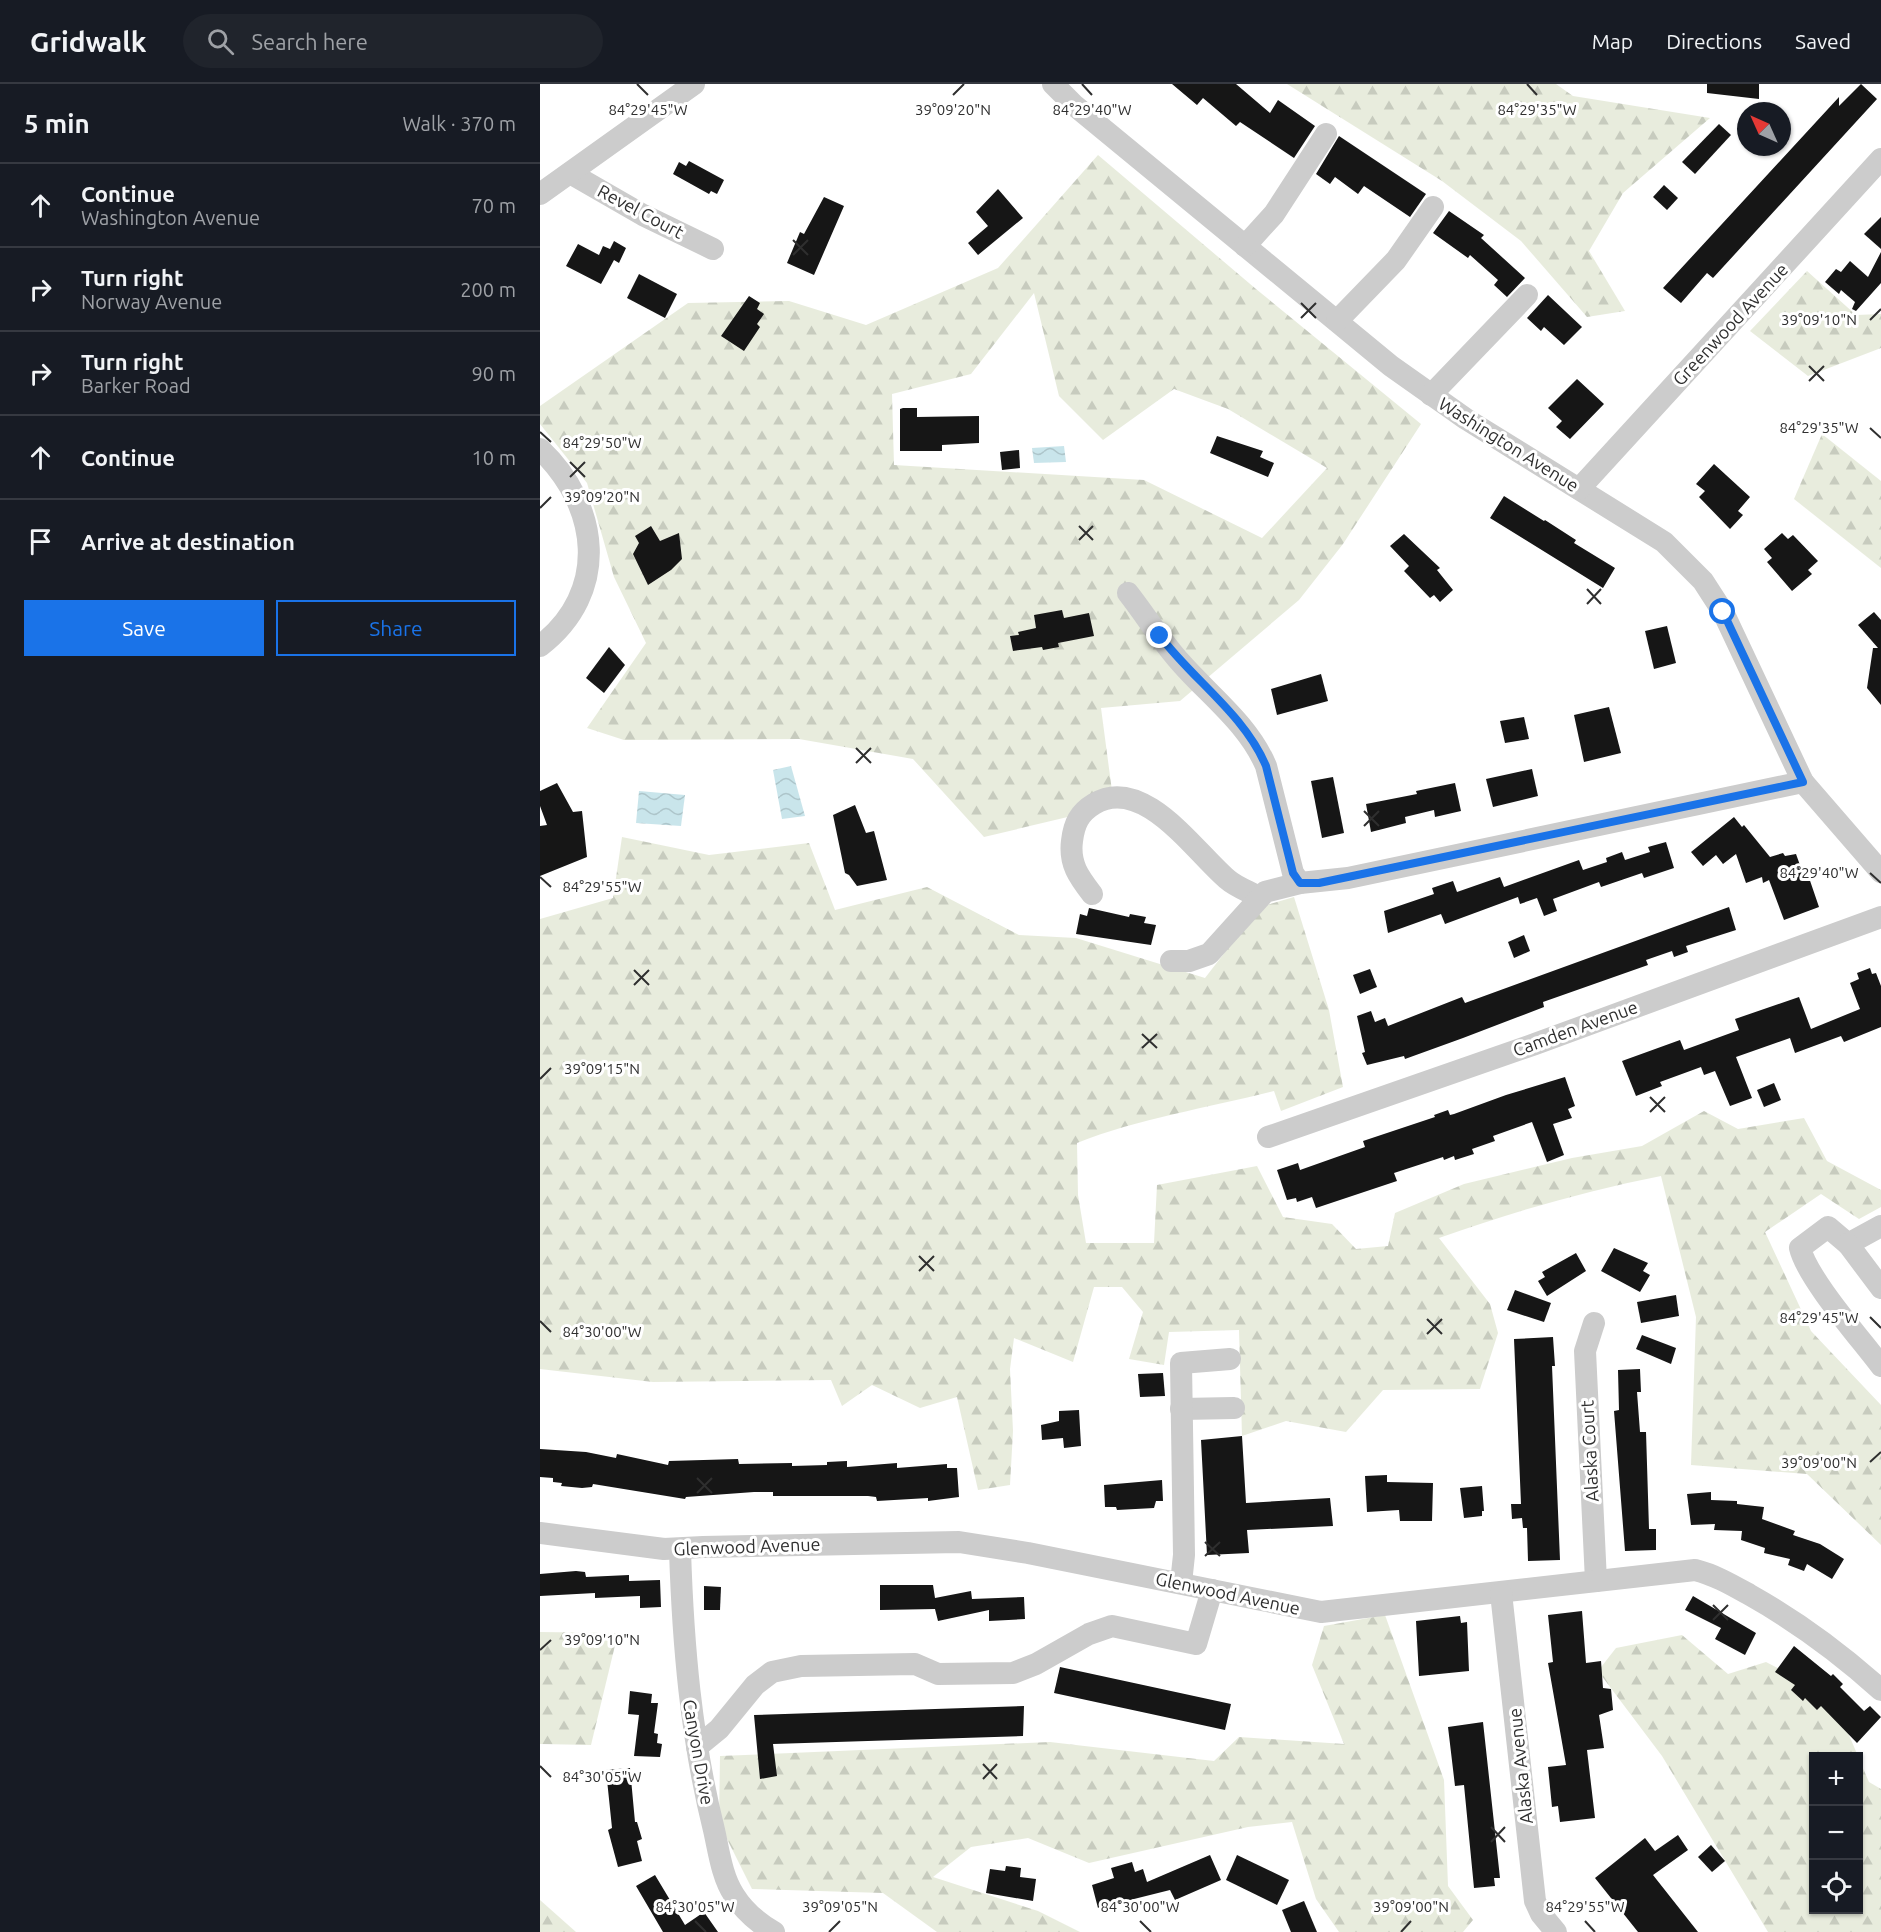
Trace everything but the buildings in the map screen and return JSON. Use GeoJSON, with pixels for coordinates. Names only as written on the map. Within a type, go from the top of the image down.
{"type":"FeatureCollection","features":[{"type":"Feature","properties":{"kind":"street"},"geometry":{"type":"LineString","coordinates":[[540,194],[694,84]]}},
{"type":"Feature","properties":{"kind":"street","name":"Washington Avenue"},"geometry":{"type":"LineString","coordinates":[[1053,84],[1074,105],[1245,246],[1431,395],[1664,542],[1703,581],[1723,612],[1803,782],[1881,872]]}},
{"type":"Feature","properties":{"kind":"street"},"geometry":{"type":"LineString","coordinates":[[1245,246],[1274,214],[1326,135]]}},
{"type":"Feature","properties":{"kind":"street","name":"Greenwood Avenue"},"geometry":{"type":"LineString","coordinates":[[1579,489],[1881,159]]}},
{"type":"Feature","properties":{"kind":"street","name":"Revel Court"},"geometry":{"type":"LineString","coordinates":[[570,173],[643,215],[713,249]]}},
{"type":"Feature","properties":{"kind":"street"},"geometry":{"type":"LineString","coordinates":[[1337,321],[1396,260],[1433,207]]}},
{"type":"Feature","properties":{"kind":"street"},"geometry":{"type":"LineString","coordinates":[[1431,395],[1527,295]]}},
{"type":"Feature","properties":{"kind":"street"},"geometry":{"type":"LineString","coordinates":[[540,449],[572,490],[582,513],[590,552],[588,576],[580,599],[567,619],[540,646]]}},
{"type":"Feature","properties":{"kind":"street"},"geometry":{"type":"LineString","coordinates":[[1128,593],[1181,663],[1206,687],[1259,750],[1266,766],[1293,873],[1300,883]]}},
{"type":"Feature","properties":{"kind":"street"},"geometry":{"type":"LineString","coordinates":[[1171,961],[1189,961],[1209,954],[1259,897],[1273,889],[1300,883],[1348,878],[1803,782]]}},
{"type":"Feature","properties":{"kind":"street"},"geometry":{"type":"LineString","coordinates":[[1092,894],[1074,871],[1071,849],[1074,828],[1082,812],[1097,802],[1112,797],[1131,799],[1149,807],[1229,881],[1259,897]]}},
{"type":"Feature","properties":{"kind":"street","name":"Camden Avenue"},"geometry":{"type":"LineString","coordinates":[[1268,1137],[1881,917]]}},
{"type":"Feature","properties":{"kind":"street"},"geometry":{"type":"LineString","coordinates":[[1848,1244],[1881,1226]]}},
{"type":"Feature","properties":{"kind":"street"},"geometry":{"type":"LineString","coordinates":[[1881,1288],[1848,1244],[1828,1227],[1800,1248],[1802,1258],[1815,1278],[1881,1366]]}},
{"type":"Feature","properties":{"kind":"street","name":"Alaska Court"},"geometry":{"type":"LineString","coordinates":[[1594,1323],[1585,1351],[1596,1581]]}},
{"type":"Feature","properties":{"kind":"street"},"geometry":{"type":"LineString","coordinates":[[1181,1583],[1184,1555],[1181,1363],[1230,1359]]}},
{"type":"Feature","properties":{"kind":"street"},"geometry":{"type":"LineString","coordinates":[[1181,1409],[1234,1408]]}},
{"type":"Feature","properties":{"kind":"street","name":"Glenwood Avenue"},"geometry":{"type":"LineString","coordinates":[[540,1533],[680,1550],[704,1547],[958,1542],[1181,1583],[1321,1612],[1695,1570],[1711,1574],[1786,1615],[1841,1654],[1881,1690]]}},
{"type":"Feature","properties":{"kind":"street","name":"Canyon Drive"},"geometry":{"type":"LineString","coordinates":[[680,1550],[683,1646],[697,1746],[724,1873],[733,1894],[747,1913],[774,1932]]}},
{"type":"Feature","properties":{"kind":"street"},"geometry":{"type":"LineString","coordinates":[[697,1746],[719,1729],[755,1685],[772,1672],[801,1666],[915,1664],[938,1674],[1013,1673],[1036,1664],[1089,1634],[1112,1626],[1196,1644],[1212,1590]]}},
{"type":"Feature","properties":{"kind":"street","name":"Alaska Avenue"},"geometry":{"type":"LineString","coordinates":[[1501,1593],[1535,1901],[1540,1914],[1556,1932]]}},
{"type":"Feature","properties":{"kind":"green space"},"geometry":{"type":"Polygon","coordinates":[[[1287,84],[1556,84],[1573,96],[1710,118],[1623,193],[1589,251],[1625,311],[1587,317],[1521,241],[1442,181],[1287,84]]]}},
{"type":"Feature","properties":{"kind":"green space"},"geometry":{"type":"Polygon","coordinates":[[[1098,155],[1256,289],[1421,424],[1343,544],[1299,600],[1180,701],[1101,708],[1114,806],[984,837],[913,759],[799,739],[624,740],[587,728],[646,643],[614,577],[587,483],[540,424],[540,406],[688,303],[789,301],[866,325],[998,268],[1098,155]],[[1034,293],[971,374],[892,394],[894,465],[1144,480],[1262,538],[1327,468],[1228,409],[1174,389],[1103,440],[1059,396],[1034,293]]]}},
{"type":"Feature","properties":{"kind":"green space"},"geometry":{"type":"Polygon","coordinates":[[[1807,271],[1856,315],[1881,314],[1881,348],[1808,376],[1750,331],[1807,271]]]}},
{"type":"Feature","properties":{"kind":"green space"},"geometry":{"type":"Polygon","coordinates":[[[1822,434],[1881,481],[1881,568],[1794,499],[1822,434]]]}},
{"type":"Feature","properties":{"kind":"green space"},"geometry":{"type":"Polygon","coordinates":[[[622,837],[709,855],[809,843],[835,910],[927,887],[1019,935],[1076,938],[1205,978],[1260,907],[1294,897],[1329,1010],[1343,1087],[1281,1111],[1274,1091],[1150,1120],[1077,1143],[1078,1195],[1086,1243],[1154,1243],[1157,1185],[1257,1166],[1283,1217],[1332,1224],[1356,1249],[1388,1246],[1395,1213],[1464,1184],[1572,1158],[1642,1146],[1704,1111],[1738,1129],[1804,1118],[1827,1161],[1881,1190],[1881,1207],[1859,1219],[1821,1194],[1765,1232],[1811,1331],[1881,1405],[1881,1545],[1807,1474],[1691,1465],[1696,1317],[1661,1176],[1549,1203],[1439,1238],[1490,1304],[1498,1333],[1480,1389],[1383,1390],[1346,1432],[1286,1421],[1242,1436],[1239,1330],[1169,1332],[1164,1365],[1129,1359],[1143,1312],[1122,1287],[1094,1287],[1073,1362],[1014,1338],[1010,1369],[1013,1431],[1010,1485],[978,1490],[957,1397],[920,1408],[872,1385],[842,1406],[831,1380],[653,1382],[540,1369],[540,919],[613,898],[622,837]]]}},
{"type":"Feature","properties":{"kind":"green space"},"geometry":{"type":"Polygon","coordinates":[[[1385,1615],[1444,1780],[1448,1886],[1473,1920],[1463,1932],[1339,1932],[1316,1899],[1292,1822],[1248,1827],[1089,1863],[1028,1838],[971,1847],[933,1877],[1038,1911],[1080,1932],[937,1932],[883,1893],[752,1889],[719,1823],[720,1756],[1050,1742],[1214,1761],[1239,1737],[1344,1744],[1312,1665],[1324,1626],[1385,1615]]]}},
{"type":"Feature","properties":{"kind":"green space"},"geometry":{"type":"Polygon","coordinates":[[[540,1632],[618,1633],[591,1745],[540,1744],[540,1632]]]}},
{"type":"Feature","properties":{"kind":"green space"},"geometry":{"type":"Polygon","coordinates":[[[1682,1635],[1728,1674],[1766,1662],[1814,1687],[1842,1719],[1856,1752],[1809,1752],[1809,1914],[1863,1914],[1863,1768],[1869,1782],[1881,1789],[1881,1932],[1768,1932],[1662,1756],[1598,1671],[1616,1648],[1682,1635]]]}},
{"type":"Feature","properties":{"kind":"green space"},"geometry":{"type":"Polygon","coordinates":[[[540,1900],[576,1932],[540,1932],[540,1900]]]}},
{"type":"Feature","properties":{"kind":"water"},"geometry":{"type":"Polygon","coordinates":[[[1064,446],[1066,462],[1034,463],[1032,448],[1064,446]]]}},
{"type":"Feature","properties":{"kind":"water"},"geometry":{"type":"Polygon","coordinates":[[[791,766],[805,816],[782,819],[773,770],[791,766]]]}},
{"type":"Feature","properties":{"kind":"water"},"geometry":{"type":"Polygon","coordinates":[[[639,791],[685,795],[681,826],[636,823],[639,791]]]}},
{"type":"Feature","properties":{"kind":"route"},"geometry":{"type":"LineString","coordinates":[[1160,636],[1181,663],[1249,735],[1259,750],[1266,766],[1293,873],[1300,883],[1319,883],[1803,782],[1723,612]]}}]}
